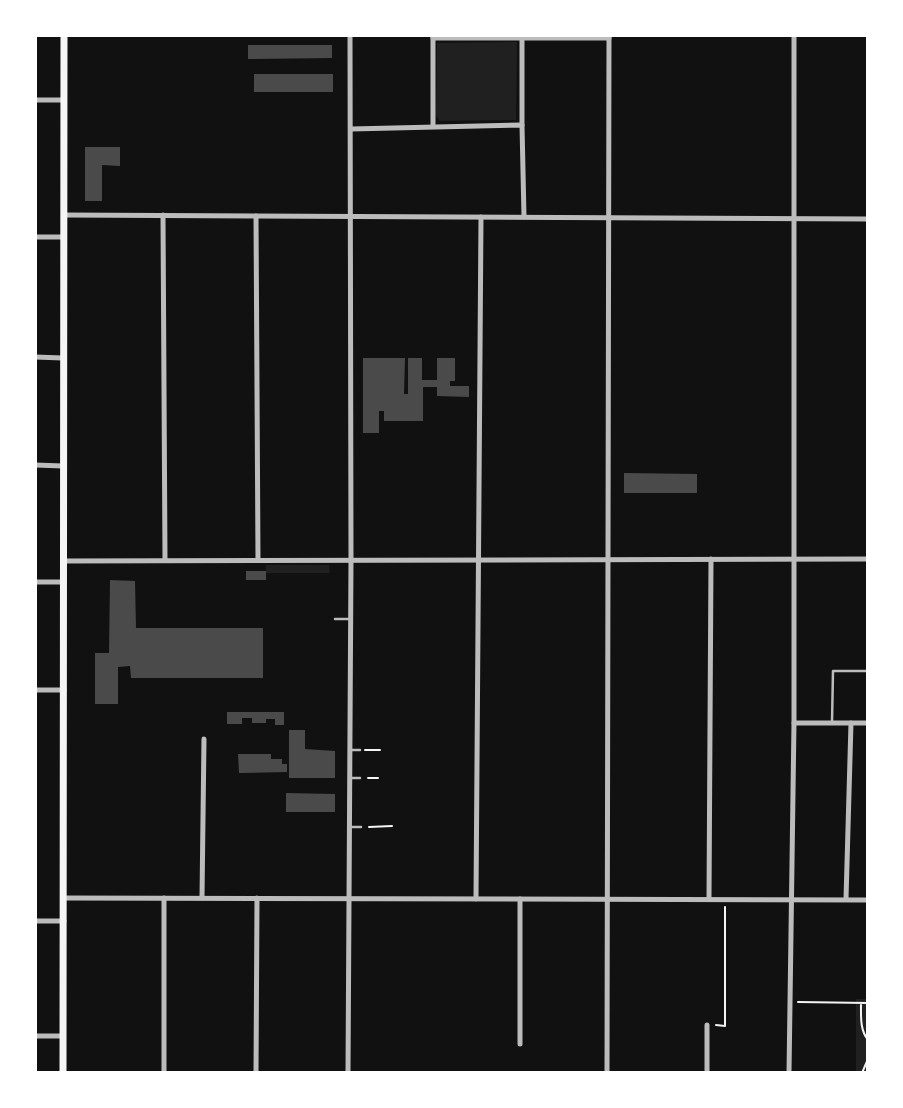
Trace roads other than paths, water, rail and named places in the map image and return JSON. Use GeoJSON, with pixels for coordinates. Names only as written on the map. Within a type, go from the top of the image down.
{"type":"FeatureCollection","features":[{"type":"Feature","properties":{"kind":"main road"},"geometry":{"type":"LineString","coordinates":[[63,1073],[64,35]]}},
{"type":"Feature","properties":{"kind":"street"},"geometry":{"type":"LineString","coordinates":[[348,1073],[351,619],[350,35]]}},
{"type":"Feature","properties":{"kind":"street"},"geometry":{"type":"LineString","coordinates":[[789,1073],[794,723],[794,35]]}},
{"type":"Feature","properties":{"kind":"street"},"geometry":{"type":"LineString","coordinates":[[433,126],[433,36],[609,36],[607,1073]]}},
{"type":"Feature","properties":{"kind":"street"},"geometry":{"type":"LineString","coordinates":[[522,37],[524,217]]}},
{"type":"Feature","properties":{"kind":"street"},"geometry":{"type":"LineString","coordinates":[[35,100],[64,100]]}},
{"type":"Feature","properties":{"kind":"street"},"geometry":{"type":"LineString","coordinates":[[351,129],[522,125]]}},
{"type":"Feature","properties":{"kind":"street"},"geometry":{"type":"LineString","coordinates":[[64,215],[868,219]]}},
{"type":"Feature","properties":{"kind":"street"},"geometry":{"type":"LineString","coordinates":[[163,215],[165,560]]}},
{"type":"Feature","properties":{"kind":"street"},"geometry":{"type":"LineString","coordinates":[[256,216],[258,560]]}},
{"type":"Feature","properties":{"kind":"street"},"geometry":{"type":"LineString","coordinates":[[476,899],[481,217]]}},
{"type":"Feature","properties":{"kind":"street"},"geometry":{"type":"LineString","coordinates":[[35,237],[64,237]]}},
{"type":"Feature","properties":{"kind":"street"},"geometry":{"type":"LineString","coordinates":[[35,357],[64,358]]}},
{"type":"Feature","properties":{"kind":"street"},"geometry":{"type":"LineString","coordinates":[[35,465],[63,466]]}},
{"type":"Feature","properties":{"kind":"street"},"geometry":{"type":"LineString","coordinates":[[709,899],[710,559]]}},
{"type":"Feature","properties":{"kind":"street"},"geometry":{"type":"LineString","coordinates":[[63,561],[868,559]]}},
{"type":"Feature","properties":{"kind":"street"},"geometry":{"type":"LineString","coordinates":[[35,582],[64,582]]}},
{"type":"Feature","properties":{"kind":"street"},"geometry":{"type":"LineString","coordinates":[[35,690],[64,690]]}},
{"type":"Feature","properties":{"kind":"street"},"geometry":{"type":"LineString","coordinates":[[794,723],[868,723]]}},
{"type":"Feature","properties":{"kind":"street"},"geometry":{"type":"LineString","coordinates":[[846,900],[851,723]]}},
{"type":"Feature","properties":{"kind":"street"},"geometry":{"type":"LineString","coordinates":[[202,898],[204,739]]}},
{"type":"Feature","properties":{"kind":"street"},"geometry":{"type":"LineString","coordinates":[[64,898],[868,900]]}},
{"type":"Feature","properties":{"kind":"street"},"geometry":{"type":"LineString","coordinates":[[164,898],[164,1073]]}},
{"type":"Feature","properties":{"kind":"street"},"geometry":{"type":"LineString","coordinates":[[256,1073],[257,898]]}},
{"type":"Feature","properties":{"kind":"street"},"geometry":{"type":"LineString","coordinates":[[520,899],[520,1044]]}},
{"type":"Feature","properties":{"kind":"street"},"geometry":{"type":"LineString","coordinates":[[35,920],[64,921]]}},
{"type":"Feature","properties":{"kind":"street"},"geometry":{"type":"LineString","coordinates":[[706,1073],[707,1025]]}},
{"type":"Feature","properties":{"kind":"street"},"geometry":{"type":"LineString","coordinates":[[35,1036],[64,1036]]}},
{"type":"Feature","properties":{"kind":"lane"},"geometry":{"type":"LineString","coordinates":[[335,619],[351,619]]}},
{"type":"Feature","properties":{"kind":"lane"},"geometry":{"type":"LineString","coordinates":[[832,723],[832,671],[868,671]]}},
{"type":"Feature","properties":{"kind":"lane"},"geometry":{"type":"LineString","coordinates":[[350,750],[360,750]]}},
{"type":"Feature","properties":{"kind":"lane"},"geometry":{"type":"LineString","coordinates":[[349,778],[360,778]]}},
{"type":"Feature","properties":{"kind":"lane"},"geometry":{"type":"LineString","coordinates":[[349,827],[361,827]]}}]}
